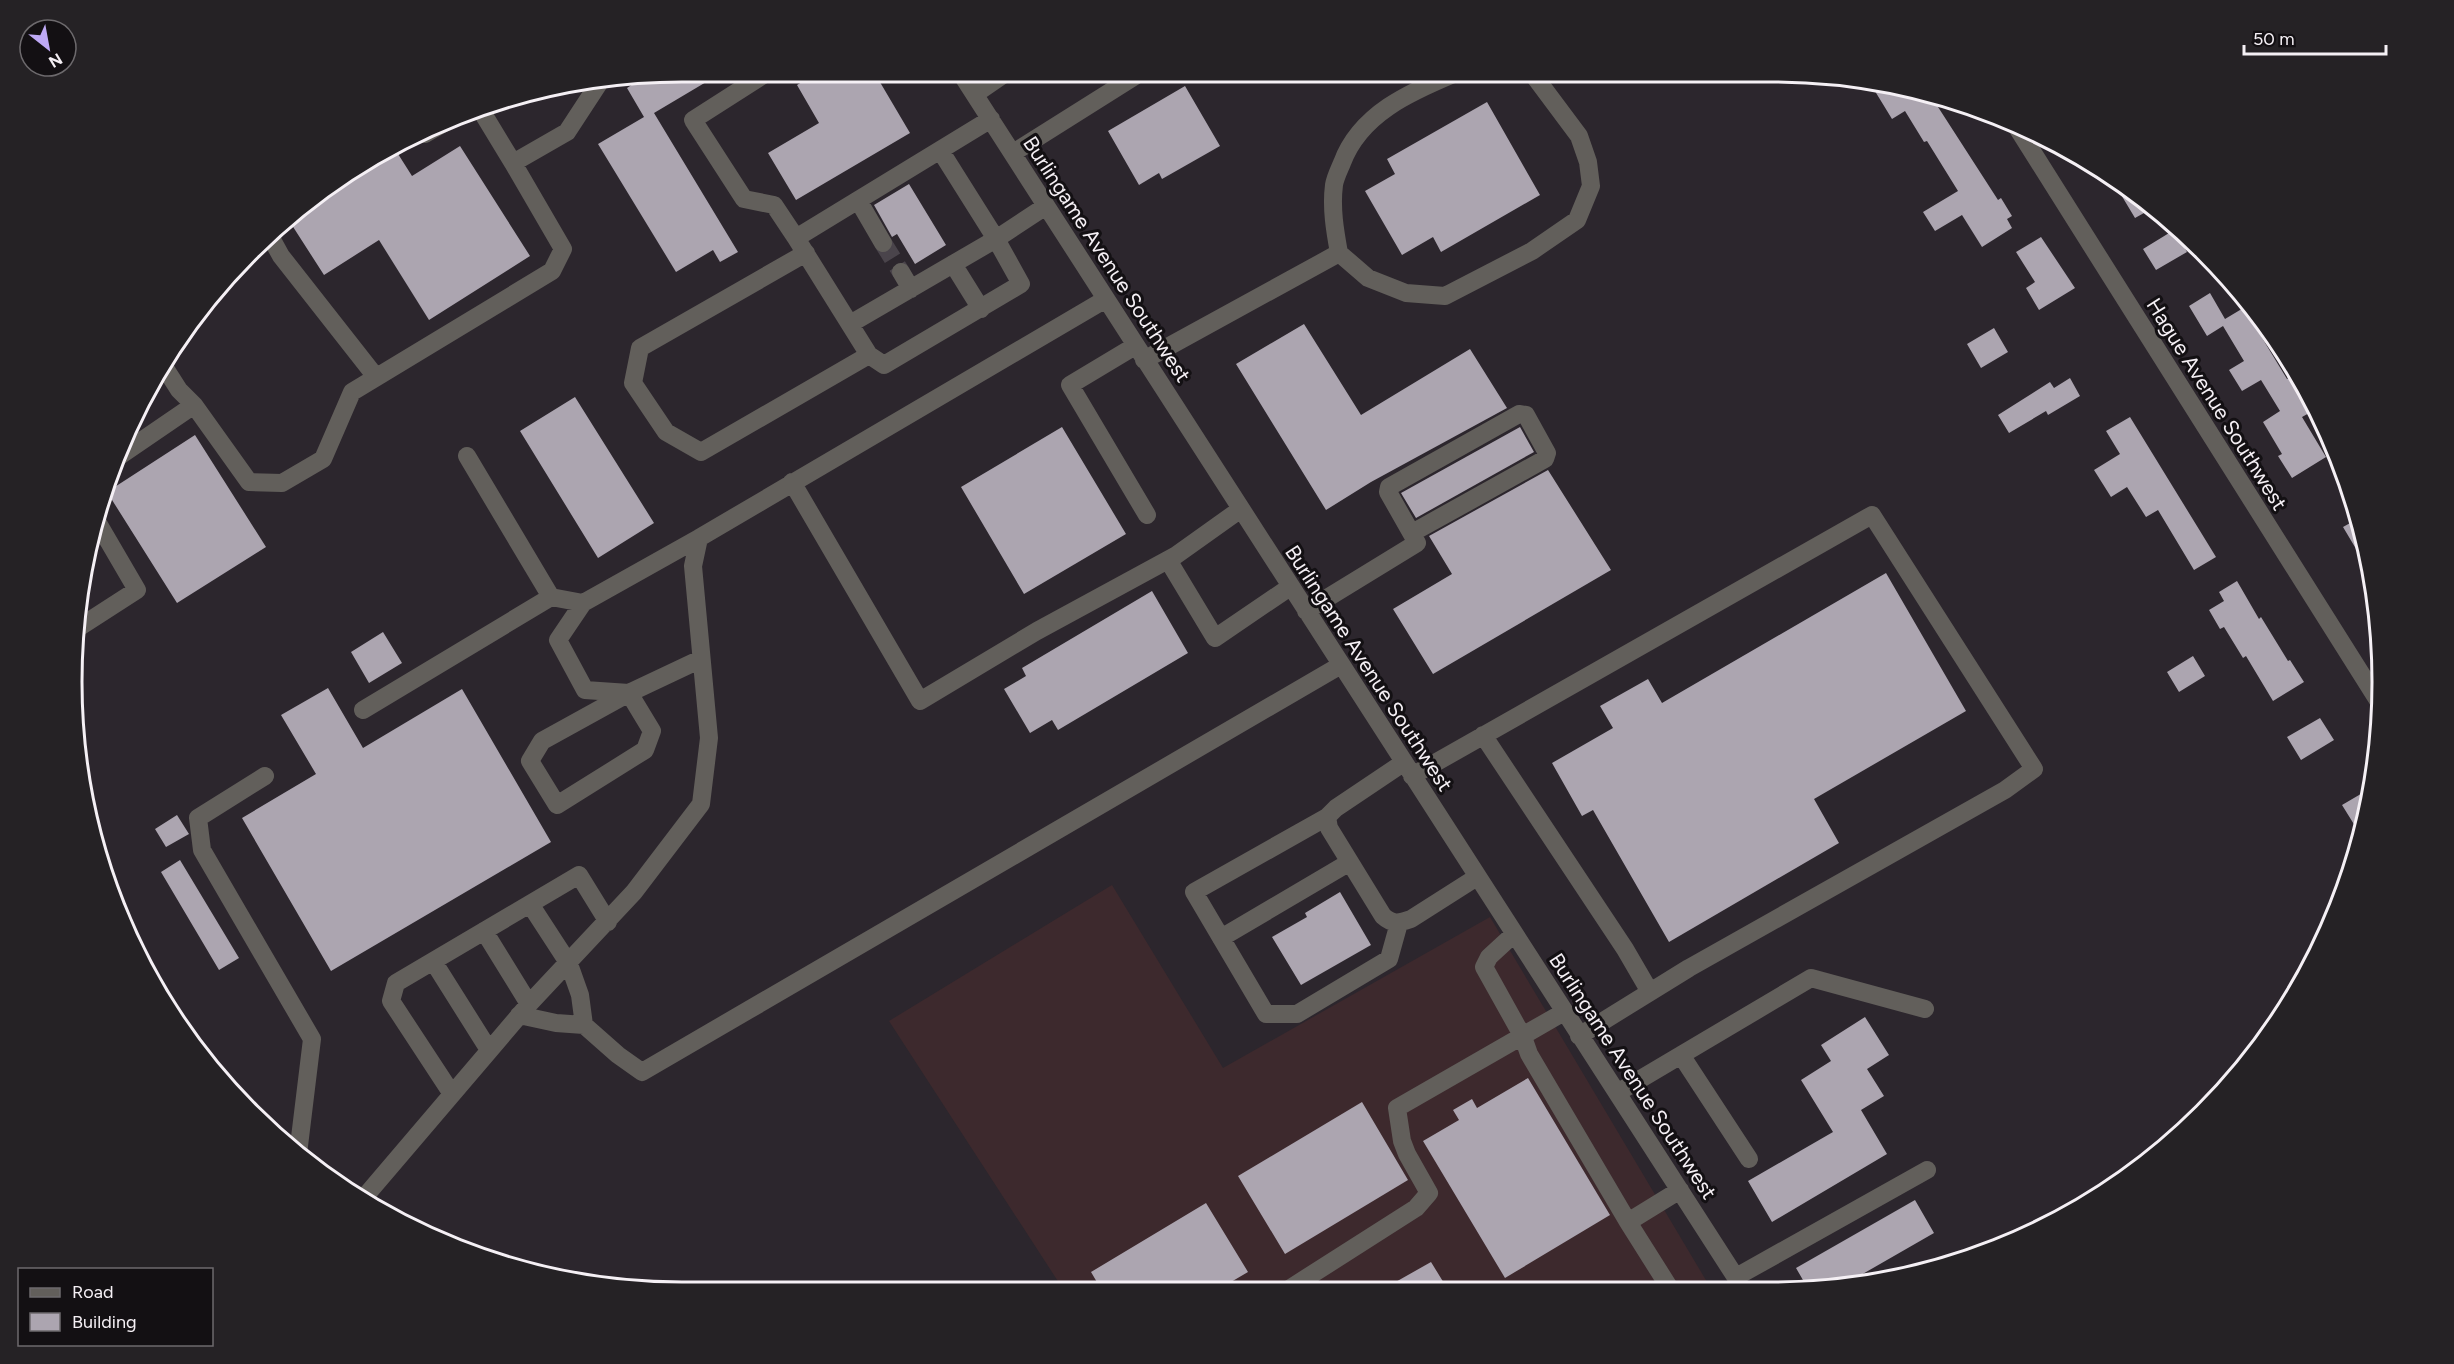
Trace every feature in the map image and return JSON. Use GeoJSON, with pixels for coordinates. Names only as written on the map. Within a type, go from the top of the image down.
{"type":"FeatureCollection","features":[{"type":"Feature","properties":{"kind":"street"},"geometry":{"type":"LineString","coordinates":[[752,82],[693,120],[744,199],[774,205],[869,356],[884,364],[1021,284],[996,239],[940,150]]}},
{"type":"Feature","properties":{"kind":"street","name":"Burlingame Avenue Southwest"},"geometry":{"type":"LineString","coordinates":[[967,82],[1739,1282]]}},
{"type":"Feature","properties":{"kind":"street"},"geometry":{"type":"LineString","coordinates":[[975,94],[992,82]]}},
{"type":"Feature","properties":{"kind":"street"},"geometry":{"type":"LineString","coordinates":[[1013,153],[1124,82]]}},
{"type":"Feature","properties":{"kind":"street"},"geometry":{"type":"LineString","coordinates":[[1435,82],[1418,89],[1375,116],[1349,144],[1334,183],[1333,219],[1339,253],[1368,278],[1406,293],[1445,296],[1532,251],[1577,220],[1591,186],[1588,162],[1579,136],[1539,82]]}},
{"type":"Feature","properties":{"kind":"street"},"geometry":{"type":"LineString","coordinates":[[513,163],[567,132],[595,89]]}},
{"type":"Feature","properties":{"kind":"street"},"geometry":{"type":"LineString","coordinates":[[168,373],[249,482],[282,483],[322,459],[352,392],[552,271],[563,249],[484,116]]}},
{"type":"Feature","properties":{"kind":"street"},"geometry":{"type":"LineString","coordinates":[[869,356],[701,452],[666,432],[633,383],[640,348],[801,246],[858,200],[991,119]]}},
{"type":"Feature","properties":{"kind":"street","name":"Hague Avenue Southwest"},"geometry":{"type":"LineString","coordinates":[[2024,138],[2372,690]]}},
{"type":"Feature","properties":{"kind":"street"},"geometry":{"type":"LineString","coordinates":[[858,200],[883,243]]}},
{"type":"Feature","properties":{"kind":"street"},"geometry":{"type":"LineString","coordinates":[[850,324],[996,239],[1046,206]]}},
{"type":"Feature","properties":{"kind":"street"},"geometry":{"type":"LineString","coordinates":[[274,243],[281,256],[376,377]]}},
{"type":"Feature","properties":{"kind":"street"},"geometry":{"type":"LineString","coordinates":[[1147,515],[1070,385],[1140,353],[1339,253]]}},
{"type":"Feature","properties":{"kind":"street"},"geometry":{"type":"LineString","coordinates":[[953,264],[981,309]]}},
{"type":"Feature","properties":{"kind":"street"},"geometry":{"type":"LineString","coordinates":[[901,272],[911,289]]}},
{"type":"Feature","properties":{"kind":"street"},"geometry":{"type":"LineString","coordinates":[[630,693],[585,690],[558,640],[583,603],[699,538],[1106,299]]}},
{"type":"Feature","properties":{"kind":"street"},"geometry":{"type":"LineString","coordinates":[[130,449],[194,405]]}},
{"type":"Feature","properties":{"kind":"street"},"geometry":{"type":"LineString","coordinates":[[1306,611],[1415,545],[1416,541],[1412,533],[1388,492],[1389,487],[1519,414],[1526,415],[1547,453],[1545,459],[1412,533]]}},
{"type":"Feature","properties":{"kind":"street"},"geometry":{"type":"LineString","coordinates":[[467,456],[551,597]]}},
{"type":"Feature","properties":{"kind":"street"},"geometry":{"type":"LineString","coordinates":[[792,482],[920,701],[1037,631],[1168,560],[1240,509]]}},
{"type":"Feature","properties":{"kind":"street"},"geometry":{"type":"LineString","coordinates":[[1399,923],[1389,959],[1297,1014],[1266,1014],[1194,892],[1327,817],[1336,808],[1408,769],[1483,735],[1872,515],[2034,769],[2005,790],[1650,992],[1580,1036]]}},
{"type":"Feature","properties":{"kind":"street"},"geometry":{"type":"LineString","coordinates":[[86,623],[137,590],[102,531]]}},
{"type":"Feature","properties":{"kind":"street"},"geometry":{"type":"LineString","coordinates":[[368,1192],[524,1009],[569,964],[634,892],[701,804],[710,738],[693,566],[699,538]]}},
{"type":"Feature","properties":{"kind":"street"},"geometry":{"type":"LineString","coordinates":[[1168,560],[1215,638],[1290,587]]}},
{"type":"Feature","properties":{"kind":"street"},"geometry":{"type":"LineString","coordinates":[[363,710],[551,597],[583,603]]}},
{"type":"Feature","properties":{"kind":"street"},"geometry":{"type":"LineString","coordinates":[[630,693],[652,731],[645,750],[556,805],[530,761],[542,741],[630,693],[701,659]]}},
{"type":"Feature","properties":{"kind":"street"},"geometry":{"type":"LineString","coordinates":[[484,931],[524,1009],[556,1023],[584,1025],[618,1055],[642,1072],[1341,665]]}},
{"type":"Feature","properties":{"kind":"street"},"geometry":{"type":"LineString","coordinates":[[1483,735],[1625,949],[1650,992]]}},
{"type":"Feature","properties":{"kind":"street"},"geometry":{"type":"LineString","coordinates":[[265,776],[198,818],[202,850],[312,1039],[299,1143]]}},
{"type":"Feature","properties":{"kind":"street"},"geometry":{"type":"LineString","coordinates":[[1327,817],[1329,828],[1383,916],[1389,921],[1399,923],[1411,919],[1477,877]]}},
{"type":"Feature","properties":{"kind":"street"},"geometry":{"type":"LineString","coordinates":[[1221,938],[1350,862]]}},
{"type":"Feature","properties":{"kind":"street"},"geometry":{"type":"LineString","coordinates":[[452,1094],[391,1001],[396,983],[579,875],[608,922]]}},
{"type":"Feature","properties":{"kind":"street"},"geometry":{"type":"LineString","coordinates":[[530,904],[569,964],[580,995],[584,1025]]}},
{"type":"Feature","properties":{"kind":"street"},"geometry":{"type":"LineString","coordinates":[[1514,934],[1489,957],[1484,967],[1523,1037],[1529,1053],[1666,1282]]}},
{"type":"Feature","properties":{"kind":"street"},"geometry":{"type":"LineString","coordinates":[[433,961],[489,1050]]}},
{"type":"Feature","properties":{"kind":"street"},"geometry":{"type":"LineString","coordinates":[[1617,1093],[1811,978],[1925,1009]]}},
{"type":"Feature","properties":{"kind":"street"},"geometry":{"type":"LineString","coordinates":[[1300,1282],[1416,1208],[1430,1193],[1407,1154],[1402,1141],[1397,1108],[1564,1012]]}},
{"type":"Feature","properties":{"kind":"street"},"geometry":{"type":"LineString","coordinates":[[1681,1055],[1749,1159]]}},
{"type":"Feature","properties":{"kind":"street"},"geometry":{"type":"LineString","coordinates":[[1743,1282],[1927,1170]]}},
{"type":"Feature","properties":{"kind":"street"},"geometry":{"type":"LineString","coordinates":[[1628,1222],[1680,1190]]}},
{"type":"Feature","properties":{"kind":"shaded area"},"geometry":{"type":"Polygon","coordinates":[[[1112,885],[1223,1068],[1490,917],[1707,1282],[1058,1282],[889,1021],[1112,885]]]}},
{"type":"Feature","properties":{"kind":"building"},"geometry":{"type":"Polygon","coordinates":[[[706,82],[654,113],[738,252],[720,262],[713,250],[676,272],[598,144],[644,117],[627,88],[643,84],[706,82]]]}},
{"type":"Feature","properties":{"kind":"building"},"geometry":{"type":"Polygon","coordinates":[[[802,82],[880,82],[910,133],[796,200],[768,153],[819,123],[797,85],[802,82]]]}},
{"type":"Feature","properties":{"kind":"building"},"geometry":{"type":"Polygon","coordinates":[[[1185,86],[1220,146],[1162,179],[1159,173],[1139,185],[1108,131],[1185,86]]]}},
{"type":"Feature","properties":{"kind":"building"},"geometry":{"type":"Polygon","coordinates":[[[1875,92],[1937,106],[1998,200],[2001,198],[2012,216],[2007,219],[2012,228],[1982,247],[1962,215],[1935,231],[1923,212],[1958,191],[1905,111],[1892,119],[1875,92]]]}},
{"type":"Feature","properties":{"kind":"building"},"geometry":{"type":"Polygon","coordinates":[[[1487,102],[1540,195],[1441,252],[1433,237],[1402,255],[1365,191],[1395,174],[1387,159],[1487,102]]]}},
{"type":"Feature","properties":{"kind":"building"},"geometry":{"type":"Polygon","coordinates":[[[460,146],[530,256],[429,320],[379,240],[324,275],[293,226],[349,184],[398,154],[412,176],[460,146]]]}},
{"type":"Feature","properties":{"kind":"building"},"geometry":{"type":"Polygon","coordinates":[[[909,184],[946,245],[915,264],[897,234],[892,237],[874,205],[909,184]]]}},
{"type":"Feature","properties":{"kind":"building"},"geometry":{"type":"Polygon","coordinates":[[[2121,195],[2145,213],[2135,218],[2121,195]]]}},
{"type":"Feature","properties":{"kind":"building"},"geometry":{"type":"Polygon","coordinates":[[[2169,233],[2187,252],[2156,270],[2143,249],[2169,233]]]}},
{"type":"Feature","properties":{"kind":"building"},"geometry":{"type":"Polygon","coordinates":[[[2041,237],[2075,288],[2039,310],[2026,288],[2035,282],[2016,252],[2041,237]]]}},
{"type":"Feature","properties":{"kind":"building"},"geometry":{"type":"Polygon","coordinates":[[[2210,293],[2225,319],[2241,309],[2291,382],[2308,414],[2302,417],[2326,457],[2292,478],[2278,456],[2282,454],[2263,422],[2280,411],[2261,380],[2242,391],[2229,370],[2244,361],[2223,326],[2207,336],[2189,306],[2210,293]]]}},
{"type":"Feature","properties":{"kind":"building"},"geometry":{"type":"Polygon","coordinates":[[[1304,324],[1361,415],[1470,349],[1507,408],[1371,482],[1326,510],[1236,364],[1304,324]]]}},
{"type":"Feature","properties":{"kind":"building"},"geometry":{"type":"Polygon","coordinates":[[[1994,328],[2008,352],[1981,368],[1967,344],[1994,328]]]}},
{"type":"Feature","properties":{"kind":"building"},"geometry":{"type":"Polygon","coordinates":[[[2070,378],[2080,396],[2048,415],[2046,411],[2009,433],[1998,415],[2050,382],[2054,388],[2070,378]]]}},
{"type":"Feature","properties":{"kind":"building"},"geometry":{"type":"Polygon","coordinates":[[[575,397],[654,523],[598,558],[520,431],[575,397]]]}},
{"type":"Feature","properties":{"kind":"building"},"geometry":{"type":"Polygon","coordinates":[[[2130,417],[2216,557],[2194,570],[2158,510],[2146,517],[2127,487],[2111,497],[2094,470],[2120,454],[2106,431],[2130,417]]]}},
{"type":"Feature","properties":{"kind":"building"},"geometry":{"type":"Polygon","coordinates":[[[1062,427],[1126,534],[1024,594],[961,487],[1062,427]]]}},
{"type":"Feature","properties":{"kind":"building"},"geometry":{"type":"Polygon","coordinates":[[[1520,427],[1534,452],[1416,518],[1401,493],[1520,427]]]}},
{"type":"Feature","properties":{"kind":"building"},"geometry":{"type":"Polygon","coordinates":[[[195,435],[266,547],[177,603],[111,499],[115,487],[195,435]]]}},
{"type":"Feature","properties":{"kind":"building"},"geometry":{"type":"Polygon","coordinates":[[[1548,470],[1611,570],[1433,674],[1393,609],[1452,574],[1429,536],[1548,470]]]}},
{"type":"Feature","properties":{"kind":"building"},"geometry":{"type":"Polygon","coordinates":[[[2350,523],[2356,549],[2343,527],[2350,523]]]}},
{"type":"Feature","properties":{"kind":"building"},"geometry":{"type":"Polygon","coordinates":[[[1886,573],[1966,711],[1814,799],[1839,843],[1669,942],[1593,810],[1582,816],[1552,763],[1613,728],[1600,706],[1648,679],[1662,703],[1886,573]]]}},
{"type":"Feature","properties":{"kind":"building"},"geometry":{"type":"Polygon","coordinates":[[[2237,581],[2259,619],[2261,617],[2304,682],[2273,701],[2246,656],[2243,658],[2224,627],[2220,629],[2209,610],[2224,601],[2219,592],[2237,581]]]}},
{"type":"Feature","properties":{"kind":"building"},"geometry":{"type":"Polygon","coordinates":[[[1152,591],[1188,653],[1058,730],[1052,720],[1030,733],[1004,689],[1026,676],[1022,668],[1152,591]]]}},
{"type":"Feature","properties":{"kind":"building"},"geometry":{"type":"Polygon","coordinates":[[[383,632],[402,663],[369,683],[351,652],[383,632]]]}},
{"type":"Feature","properties":{"kind":"building"},"geometry":{"type":"Polygon","coordinates":[[[2193,656],[2205,676],[2179,692],[2167,672],[2193,656]]]}},
{"type":"Feature","properties":{"kind":"building"},"geometry":{"type":"Polygon","coordinates":[[[328,688],[363,748],[462,689],[551,842],[331,971],[242,818],[316,774],[281,715],[328,688]]]}},
{"type":"Feature","properties":{"kind":"building"},"geometry":{"type":"Polygon","coordinates":[[[2320,718],[2334,740],[2301,760],[2287,737],[2320,718]]]}},
{"type":"Feature","properties":{"kind":"building"},"geometry":{"type":"Polygon","coordinates":[[[2361,794],[2354,824],[2342,805],[2361,794]]]}},
{"type":"Feature","properties":{"kind":"building"},"geometry":{"type":"Polygon","coordinates":[[[177,815],[189,834],[166,847],[155,829],[177,815]]]}},
{"type":"Feature","properties":{"kind":"building"},"geometry":{"type":"Polygon","coordinates":[[[180,860],[239,958],[219,970],[161,872],[180,860]]]}},
{"type":"Feature","properties":{"kind":"building"},"geometry":{"type":"Polygon","coordinates":[[[1340,892],[1371,945],[1301,985],[1272,937],[1307,917],[1305,913],[1340,892]]]}},
{"type":"Feature","properties":{"kind":"building"},"geometry":{"type":"Polygon","coordinates":[[[1865,1017],[1889,1055],[1867,1069],[1884,1096],[1861,1110],[1887,1154],[1772,1222],[1748,1181],[1833,1132],[1801,1080],[1831,1061],[1821,1045],[1865,1017]]]}},
{"type":"Feature","properties":{"kind":"building"},"geometry":{"type":"Polygon","coordinates":[[[1528,1078],[1610,1215],[1505,1278],[1423,1141],[1459,1120],[1453,1110],[1472,1099],[1477,1108],[1528,1078]]]}},
{"type":"Feature","properties":{"kind":"building"},"geometry":{"type":"Polygon","coordinates":[[[1362,1102],[1408,1180],[1285,1254],[1238,1176],[1362,1102]]]}},
{"type":"Feature","properties":{"kind":"building"},"geometry":{"type":"Polygon","coordinates":[[[1915,1200],[1934,1233],[1862,1274],[1803,1280],[1796,1268],[1915,1200]]]}},
{"type":"Feature","properties":{"kind":"building"},"geometry":{"type":"Polygon","coordinates":[[[1206,1203],[1248,1272],[1231,1282],[1097,1282],[1091,1272],[1206,1203]]]}},
{"type":"Feature","properties":{"kind":"building"},"geometry":{"type":"Polygon","coordinates":[[[1431,1262],[1443,1282],[1396,1282],[1431,1262]]]}},
{"type":"Feature","properties":{"kind":"tunnel"},"geometry":{"type":"LineString","coordinates":[[883,243],[901,272]]}}]}
